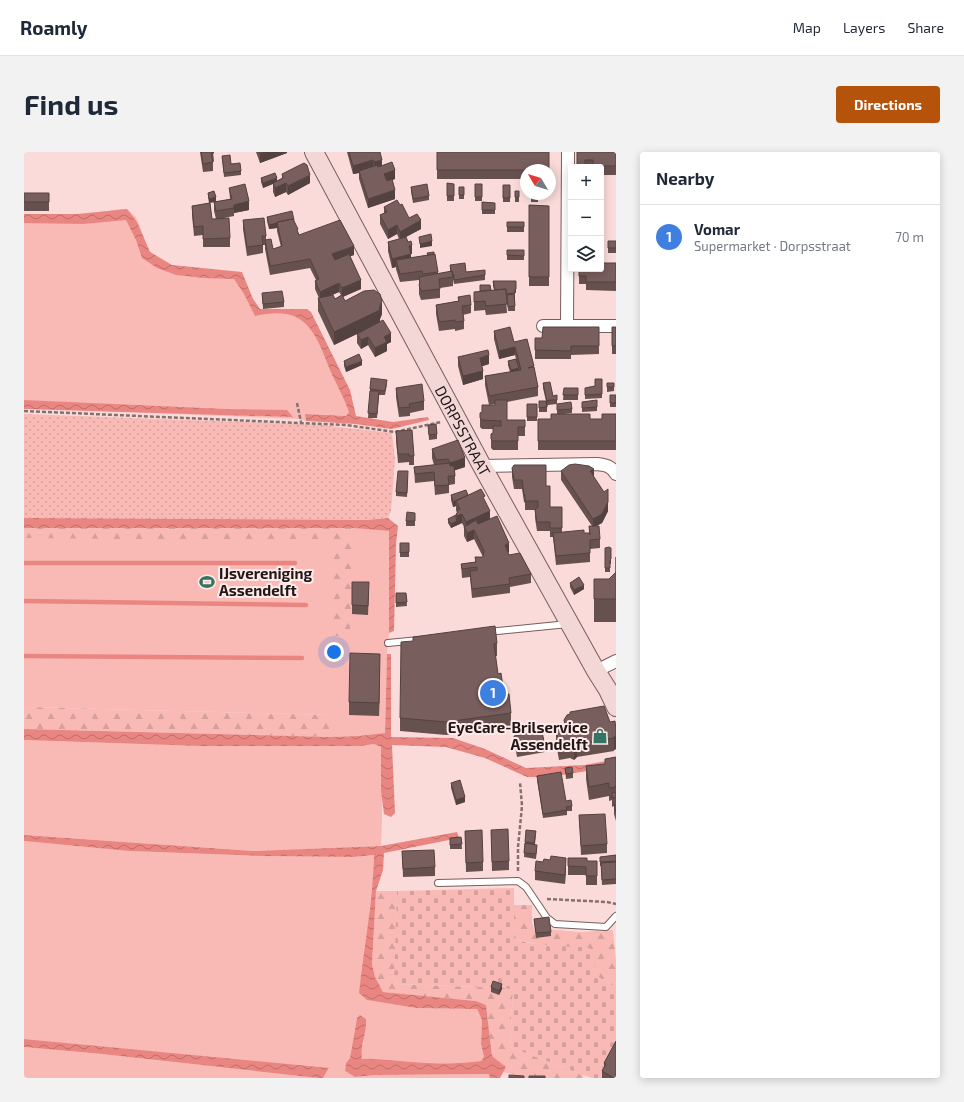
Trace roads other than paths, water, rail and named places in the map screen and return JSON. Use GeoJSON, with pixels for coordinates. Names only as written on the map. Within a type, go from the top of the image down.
{"type":"FeatureCollection","features":[{"type":"Feature","properties":{"kind":"street","name":"DORPSSTRAAT"},"geometry":{"type":"LineString","coordinates":[[314,152],[482,466],[608,690],[616,707]]}},
{"type":"Feature","properties":{"kind":"street"},"geometry":{"type":"LineString","coordinates":[[567,326],[568,152]]}},
{"type":"Feature","properties":{"kind":"street"},"geometry":{"type":"LineString","coordinates":[[543,326],[616,326]]}},
{"type":"Feature","properties":{"kind":"street"},"geometry":{"type":"LineString","coordinates":[[482,466],[597,464],[606,465],[613,468],[616,474]]}},
{"type":"Feature","properties":{"kind":"street"},"geometry":{"type":"LineString","coordinates":[[596,671],[616,661]]}},
{"type":"Feature","properties":{"kind":"lane"},"geometry":{"type":"LineString","coordinates":[[480,633],[570,624]]}},
{"type":"Feature","properties":{"kind":"lane"},"geometry":{"type":"LineString","coordinates":[[388,643],[426,639]]}},
{"type":"Feature","properties":{"kind":"lane"},"geometry":{"type":"LineString","coordinates":[[438,883],[518,881],[526,887],[547,918],[555,924],[606,927],[616,916]]}},
{"type":"Feature","properties":{"kind":"water"},"geometry":{"type":"Polygon","coordinates":[[[127,209],[137,222],[150,252],[172,265],[242,272],[253,299],[260,309],[307,309],[311,312],[350,390],[356,416],[393,422],[428,417],[429,420],[392,429],[355,424],[306,421],[305,414],[346,416],[349,412],[319,343],[305,324],[296,317],[286,314],[272,313],[255,316],[244,294],[234,279],[176,275],[157,268],[142,258],[136,240],[126,220],[83,224],[24,223],[24,214],[79,214],[127,209]]]}},
{"type":"Feature","properties":{"kind":"water"},"geometry":{"type":"Polygon","coordinates":[[[24,400],[226,409],[287,410],[293,417],[24,409],[24,400]]]}},
{"type":"Feature","properties":{"kind":"water"},"geometry":{"type":"Polygon","coordinates":[[[24,518],[367,520],[388,518],[398,526],[396,544],[394,631],[389,633],[389,531],[353,528],[24,528],[24,518]]]}},
{"type":"Feature","properties":{"kind":"water"},"geometry":{"type":"Polygon","coordinates":[[[387,654],[391,654],[391,737],[453,738],[485,749],[526,768],[585,765],[616,759],[587,771],[550,777],[527,777],[485,758],[446,747],[392,745],[395,813],[391,817],[384,814],[381,791],[381,747],[374,744],[361,746],[199,746],[24,740],[24,729],[329,737],[385,733],[387,654]]]}},
{"type":"Feature","properties":{"kind":"water"},"geometry":{"type":"Polygon","coordinates":[[[457,832],[459,838],[384,853],[383,870],[376,891],[372,964],[375,977],[383,992],[476,1001],[486,1005],[492,1056],[506,1067],[500,1078],[490,1078],[489,1074],[375,1075],[355,1077],[345,1071],[346,1063],[350,1058],[357,1018],[360,1015],[366,1019],[362,1059],[420,1063],[464,1063],[481,1061],[484,1057],[481,1044],[482,1020],[477,1009],[416,1008],[367,1000],[359,993],[370,907],[374,855],[353,857],[260,856],[129,851],[24,841],[24,835],[253,851],[381,846],[457,832]]]}},
{"type":"Feature","properties":{"kind":"water"},"geometry":{"type":"Polygon","coordinates":[[[24,1039],[329,1068],[323,1078],[318,1078],[102,1054],[24,1047],[24,1039]]]}},
{"type":"Feature","properties":{"kind":"waterway"},"geometry":{"type":"LineString","coordinates":[[24,563],[295,563]]}},
{"type":"Feature","properties":{"kind":"waterway"},"geometry":{"type":"LineString","coordinates":[[24,601],[306,605]]}},
{"type":"Feature","properties":{"kind":"waterway"},"geometry":{"type":"LineString","coordinates":[[24,656],[302,658]]}},
{"type":"Feature","properties":{"kind":"place","name":"IJsvereniging Assendelft"},"geometry":{"type":"Point","coordinates":[207,582]}},
{"type":"Feature","properties":{"kind":"place","name":"Vomar"},"geometry":{"type":"Point","coordinates":[493,693]}},
{"type":"Feature","properties":{"kind":"place","name":"EyeCare-Brilservice Assendelft"},"geometry":{"type":"Point","coordinates":[600,736]}}]}
